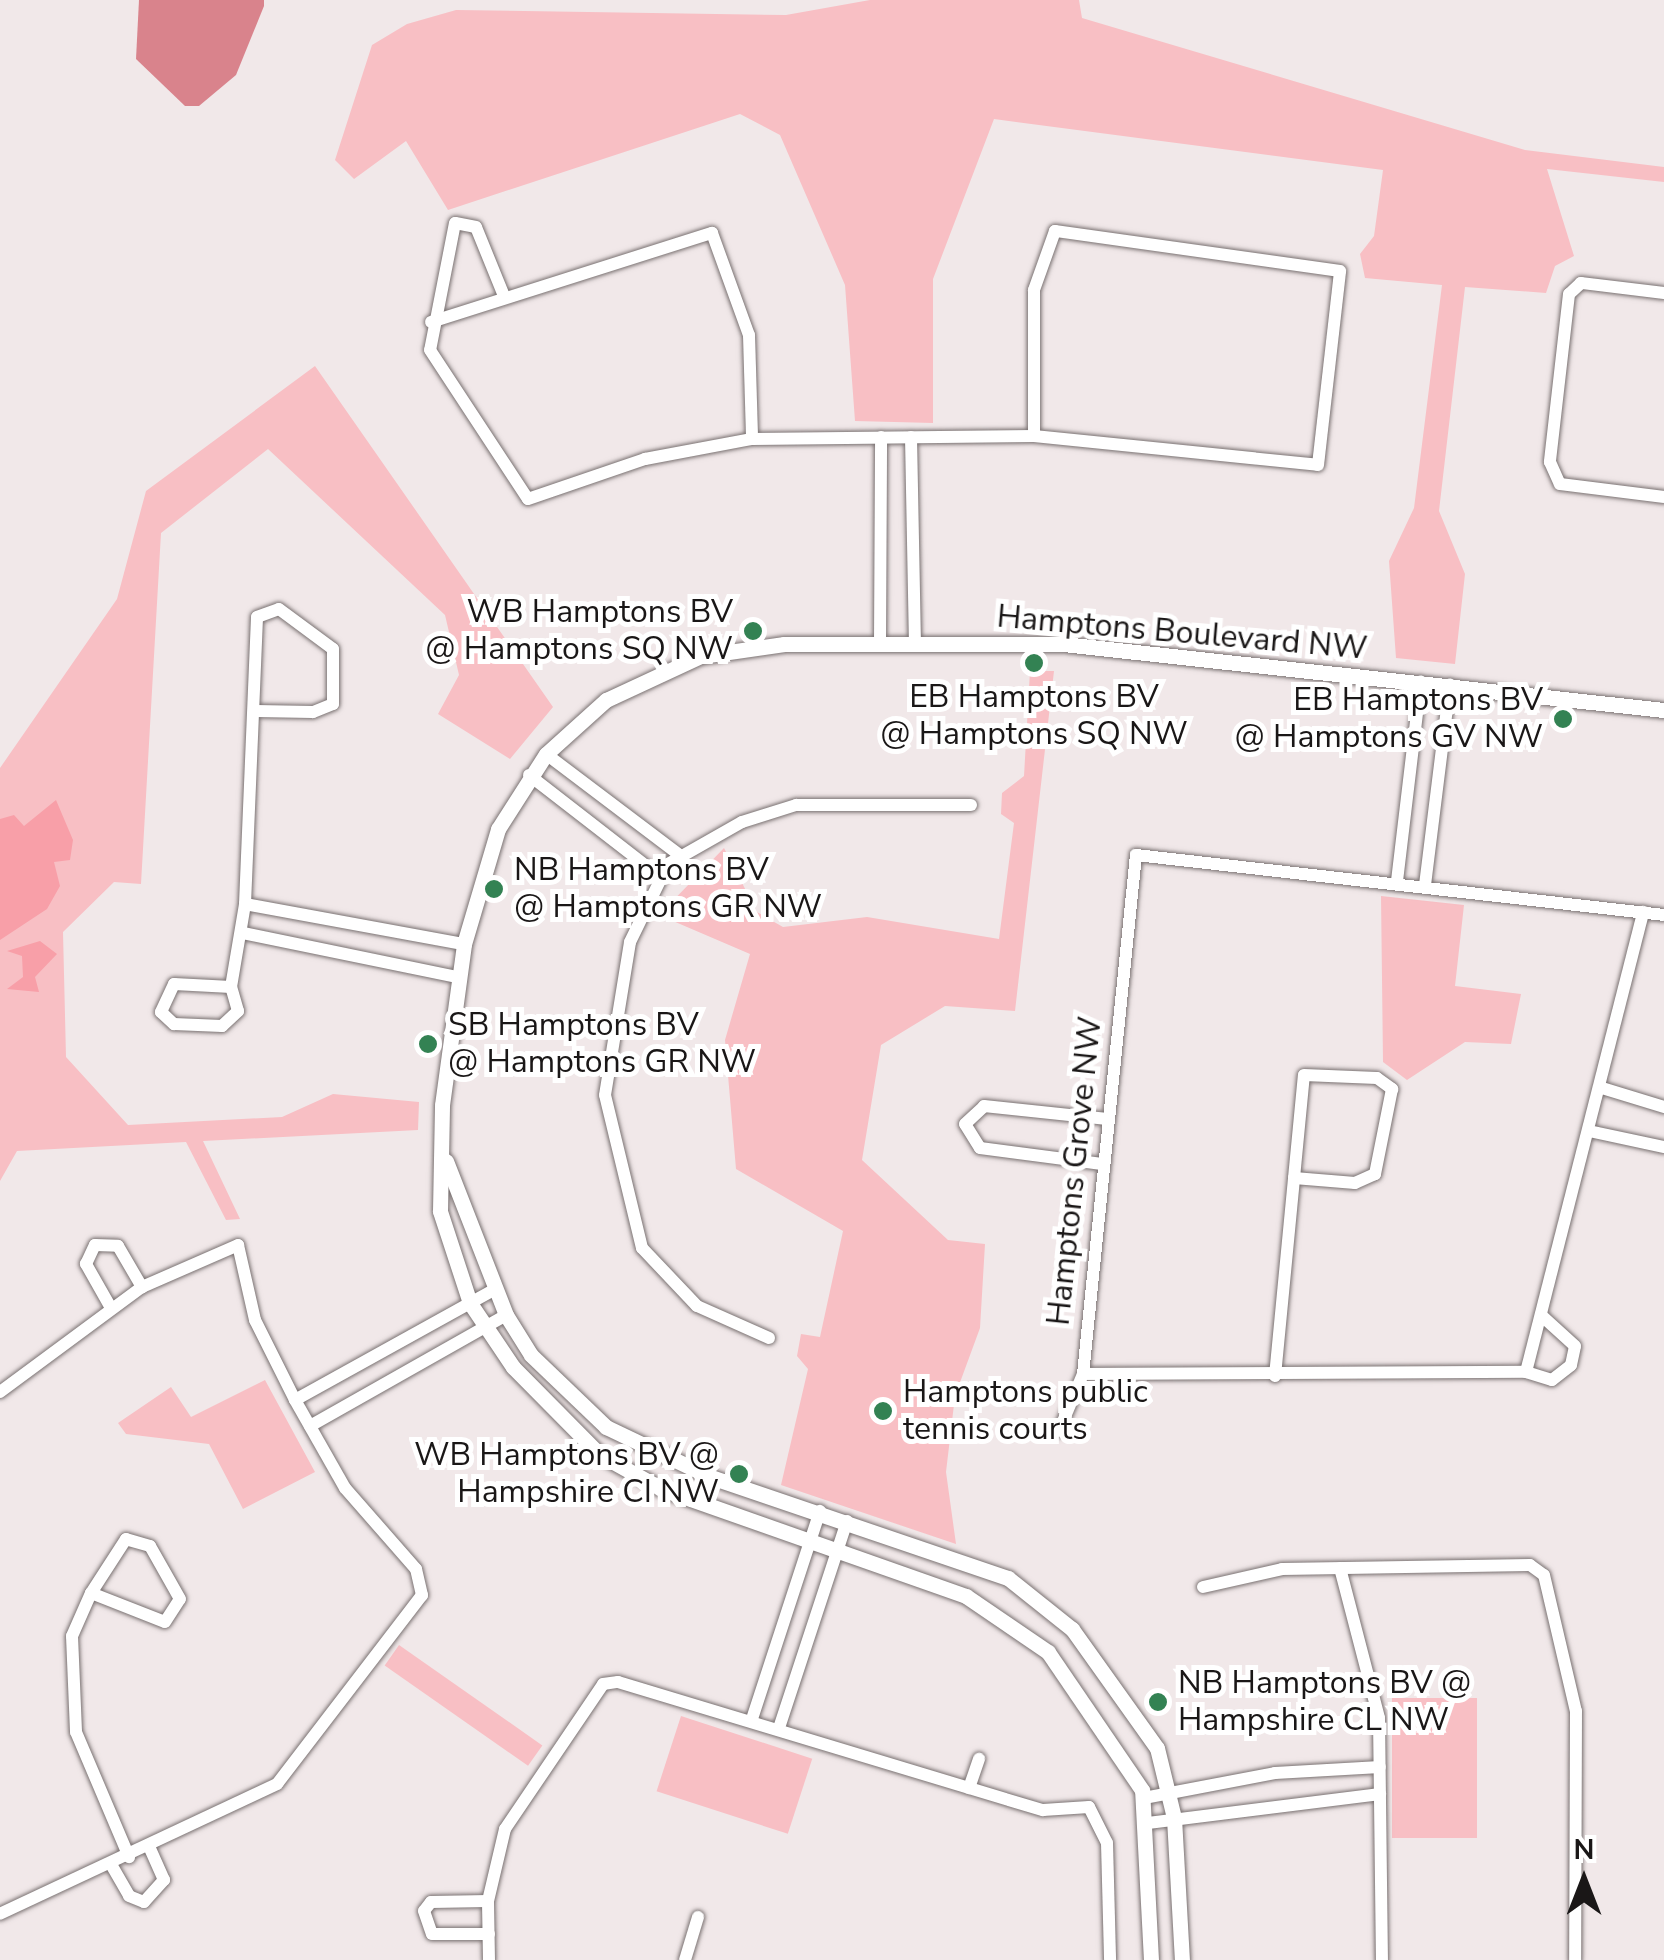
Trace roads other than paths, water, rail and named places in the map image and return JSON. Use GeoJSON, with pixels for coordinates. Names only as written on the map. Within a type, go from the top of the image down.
{"type":"FeatureCollection","features":[{"type":"Feature","properties":{"kind":"street"},"geometry":{"type":"LineString","coordinates":[[504,296],[476,227],[455,223],[431,322],[436,361],[528,499],[645,459],[752,438],[1034,436],[1318,465],[1340,271],[1055,232],[1034,290],[1034,436]]}},
{"type":"Feature","properties":{"kind":"street"},"geometry":{"type":"LineString","coordinates":[[431,322],[712,233],[748,335],[752,438]]}},
{"type":"Feature","properties":{"kind":"street"},"geometry":{"type":"LineString","coordinates":[[1664,292],[1581,284],[1568,294],[1550,462],[1560,484],[1664,496]]}},
{"type":"Feature","properties":{"kind":"street"},"geometry":{"type":"LineString","coordinates":[[880,644],[882,437]]}},
{"type":"Feature","properties":{"kind":"street"},"geometry":{"type":"LineString","coordinates":[[911,437],[915,643]]}},
{"type":"Feature","properties":{"kind":"street"},"geometry":{"type":"LineString","coordinates":[[231,987],[174,984],[160,1012],[174,1024],[229,1026],[239,1005],[231,987],[245,904],[256,710],[256,616],[270,607],[330,644],[336,684],[324,709],[256,710]]}},
{"type":"Feature","properties":{"kind":"street","name":"Hamptons Boulevard NW"},"geometry":{"type":"LineString","coordinates":[[1151,1960],[1144,1798],[1082,1692],[1004,1615],[810,1540],[660,1488],[600,1454],[485,1328],[470,1304],[440,1211],[443,1154],[458,976],[498,829],[529,774],[606,700],[700,656],[880,644],[1064,644],[1664,710]]}},
{"type":"Feature","properties":{"kind":"street"},"geometry":{"type":"LineString","coordinates":[[1398,881],[1421,681]]}},
{"type":"Feature","properties":{"kind":"street"},"geometry":{"type":"LineString","coordinates":[[1425,885],[1450,685]]}},
{"type":"Feature","properties":{"kind":"street"},"geometry":{"type":"LineString","coordinates":[[546,754],[678,854]]}},
{"type":"Feature","properties":{"kind":"street"},"geometry":{"type":"LineString","coordinates":[[529,774],[658,876]]}},
{"type":"Feature","properties":{"kind":"street"},"geometry":{"type":"LineString","coordinates":[[768,1338],[697,1306],[642,1248],[619,1180],[605,1095],[615,1014],[630,942],[658,876],[678,854],[796,806],[971,805]]}},
{"type":"Feature","properties":{"kind":"street","name":"Hamptons Grove NW"},"geometry":{"type":"LineString","coordinates":[[1542,1316],[1575,1346],[1571,1365],[1552,1380],[1526,1372],[1083,1374],[1136,854],[1398,881],[1664,915]]}},
{"type":"Feature","properties":{"kind":"street"},"geometry":{"type":"LineString","coordinates":[[245,904],[464,944]]}},
{"type":"Feature","properties":{"kind":"street"},"geometry":{"type":"LineString","coordinates":[[1526,1372],[1602,1088],[1643,912]]}},
{"type":"Feature","properties":{"kind":"street"},"geometry":{"type":"LineString","coordinates":[[243,933],[458,976]]}},
{"type":"Feature","properties":{"kind":"street"},"geometry":{"type":"LineString","coordinates":[[1275,1376],[1294,1178],[1304,1075],[1377,1078],[1392,1090],[1375,1174],[1354,1183],[1294,1178]]}},
{"type":"Feature","properties":{"kind":"street"},"geometry":{"type":"LineString","coordinates":[[1602,1088],[1664,1107]]}},
{"type":"Feature","properties":{"kind":"street"},"geometry":{"type":"LineString","coordinates":[[1102,1164],[980,1148],[965,1124],[984,1106],[1107,1120]]}},
{"type":"Feature","properties":{"kind":"street"},"geometry":{"type":"LineString","coordinates":[[1589,1131],[1664,1146]]}},
{"type":"Feature","properties":{"kind":"street","name":"Hamptons Boulevard NW"},"geometry":{"type":"LineString","coordinates":[[443,1154],[492,1291],[506,1315],[531,1355],[606,1427],[711,1477],[820,1511],[1036,1596],[1137,1714],[1168,1792],[1174,1818],[1182,1960]]}},
{"type":"Feature","properties":{"kind":"street"},"geometry":{"type":"LineString","coordinates":[[111,1308],[86,1264],[94,1245],[118,1246],[142,1287]]}},
{"type":"Feature","properties":{"kind":"street"},"geometry":{"type":"LineString","coordinates":[[0,1392],[142,1287],[238,1245],[255,1320],[295,1400],[345,1488],[416,1569],[422,1595],[303,1760],[244,1807],[0,1914]]}},
{"type":"Feature","properties":{"kind":"street"},"geometry":{"type":"LineString","coordinates":[[295,1400],[492,1291]]}},
{"type":"Feature","properties":{"kind":"street"},"geometry":{"type":"LineString","coordinates":[[310,1426],[506,1315]]}},
{"type":"Feature","properties":{"kind":"street"},"geometry":{"type":"LineString","coordinates":[[1060,1431],[1083,1374]]}},
{"type":"Feature","properties":{"kind":"street"},"geometry":{"type":"LineString","coordinates":[[752,1719],[820,1511]]}},
{"type":"Feature","properties":{"kind":"street"},"geometry":{"type":"LineString","coordinates":[[779,1728],[847,1521]]}},
{"type":"Feature","properties":{"kind":"street"},"geometry":{"type":"LineString","coordinates":[[91,1593],[165,1622],[178,1612],[180,1599],[139,1538],[126,1539],[91,1593],[72,1636],[76,1732],[129,1857]]}},
{"type":"Feature","properties":{"kind":"street"},"geometry":{"type":"LineString","coordinates":[[1203,1587],[1282,1569],[1530,1565],[1544,1576],[1576,1711],[1575,1960]]}},
{"type":"Feature","properties":{"kind":"street"},"geometry":{"type":"LineString","coordinates":[[1340,1568],[1380,1718],[1382,1960]]}},
{"type":"Feature","properties":{"kind":"street"},"geometry":{"type":"LineString","coordinates":[[490,1960],[488,1901],[504,1829],[602,1684],[752,1719],[1043,1810],[1089,1807],[1104,1822],[1110,1960]]}},
{"type":"Feature","properties":{"kind":"street"},"geometry":{"type":"LineString","coordinates":[[969,1788],[979,1758]]}},
{"type":"Feature","properties":{"kind":"street"},"geometry":{"type":"LineString","coordinates":[[1144,1798],[1380,1767]]}},
{"type":"Feature","properties":{"kind":"street"},"geometry":{"type":"LineString","coordinates":[[1148,1824],[1380,1794]]}},
{"type":"Feature","properties":{"kind":"street"},"geometry":{"type":"LineString","coordinates":[[112,1866],[129,1896],[144,1902],[164,1880],[150,1848]]}},
{"type":"Feature","properties":{"kind":"street"},"geometry":{"type":"LineString","coordinates":[[488,1901],[432,1902],[424,1911],[432,1934],[488,1934]]}},
{"type":"Feature","properties":{"kind":"street"},"geometry":{"type":"LineString","coordinates":[[684,1960],[698,1918]]}},
{"type":"Feature","properties":{"kind":"place","name":"WB Hamptons BV @ Hamptons SQ NW"},"geometry":{"type":"Point","coordinates":[753,631]}},
{"type":"Feature","properties":{"kind":"place","name":"EB Hamptons BV @ Hamptons SQ NW"},"geometry":{"type":"Point","coordinates":[1034,663]}},
{"type":"Feature","properties":{"kind":"place","name":"EB Hamptons BV @ Hamptons GV NW"},"geometry":{"type":"Point","coordinates":[1563,719]}},
{"type":"Feature","properties":{"kind":"place","name":"NB Hamptons BV @ Hamptons GR NW"},"geometry":{"type":"Point","coordinates":[494,889]}},
{"type":"Feature","properties":{"kind":"place","name":"SB Hamptons BV @ Hamptons GR NW"},"geometry":{"type":"Point","coordinates":[428,1044]}},
{"type":"Feature","properties":{"kind":"place","name":"Hamptons public tennis courts"},"geometry":{"type":"Point","coordinates":[883,1411]}},
{"type":"Feature","properties":{"kind":"place","name":"WB Hamptons BV @ Hampshire CI NW"},"geometry":{"type":"Point","coordinates":[739,1474]}},
{"type":"Feature","properties":{"kind":"place","name":"NB Hamptons BV @ Hampshire CL NW"},"geometry":{"type":"Point","coordinates":[1158,1702]}}]}
